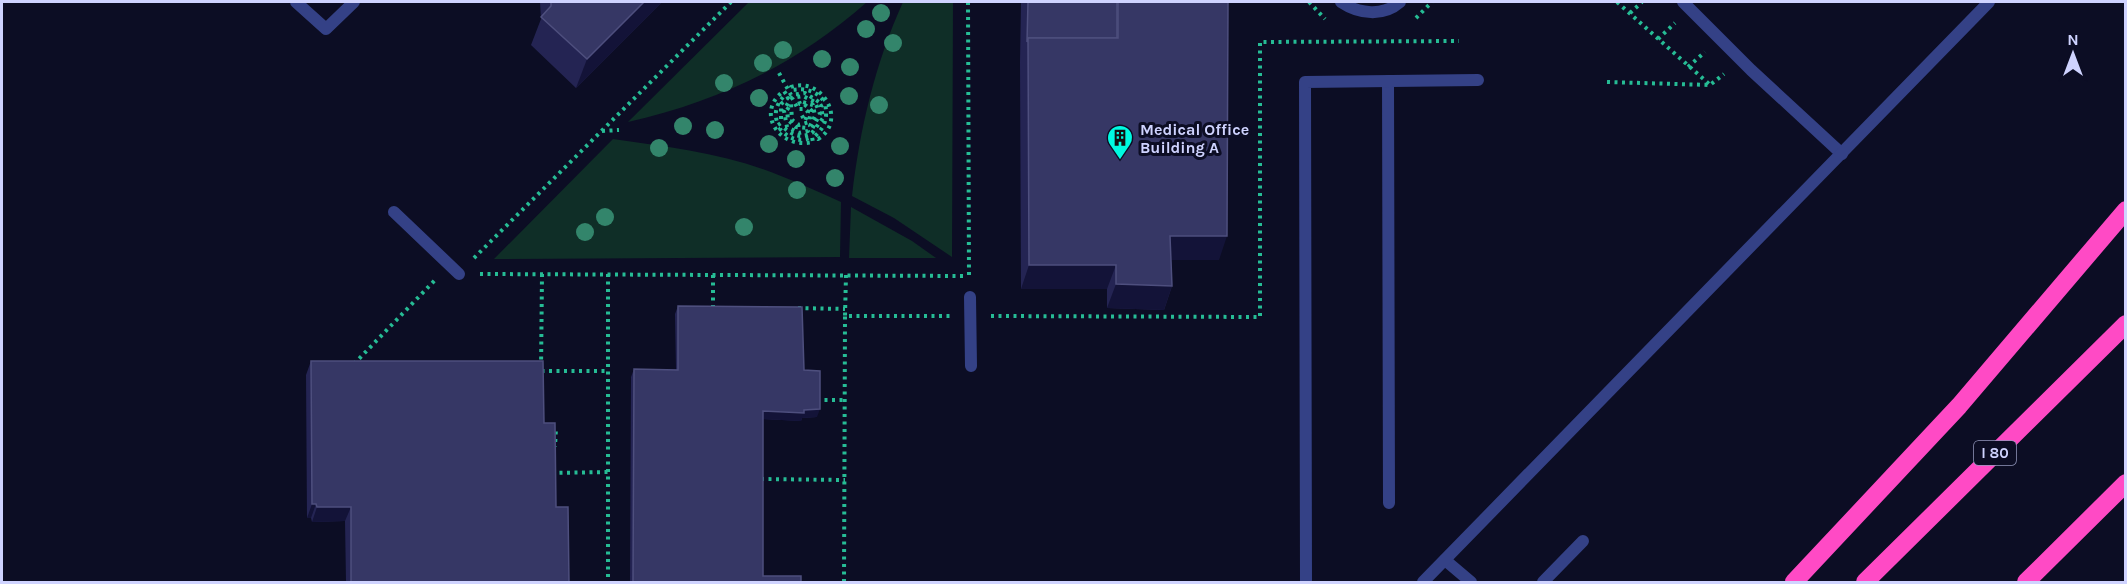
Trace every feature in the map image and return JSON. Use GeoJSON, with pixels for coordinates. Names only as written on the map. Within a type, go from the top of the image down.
{"type":"FeatureCollection","features":[{"type":"Feature","properties":{"kind":"highway"},"geometry":{"type":"LineString","coordinates":[[1794,582],[1959,406],[2126,210]]}},
{"type":"Feature","properties":{"kind":"highway","name":"I 80"},"geometry":{"type":"LineString","coordinates":[[1865,582],[2126,324]]}},
{"type":"Feature","properties":{"kind":"highway"},"geometry":{"type":"LineString","coordinates":[[2026,582],[2126,483]]}},
{"type":"Feature","properties":{"kind":"street"},"geometry":{"type":"LineString","coordinates":[[296,2],[326,29],[354,2]]}},
{"type":"Feature","properties":{"kind":"street"},"geometry":{"type":"LineString","coordinates":[[1341,2],[1365,12],[1381,11],[1400,2]]}},
{"type":"Feature","properties":{"kind":"street"},"geometry":{"type":"LineString","coordinates":[[1683,2],[1751,70],[1842,154]]}},
{"type":"Feature","properties":{"kind":"street"},"geometry":{"type":"LineString","coordinates":[[1423,582],[1989,2]]}},
{"type":"Feature","properties":{"kind":"street"},"geometry":{"type":"LineString","coordinates":[[1306,582],[1305,82],[1478,80]]}},
{"type":"Feature","properties":{"kind":"street"},"geometry":{"type":"LineString","coordinates":[[1388,81],[1389,502]]}},
{"type":"Feature","properties":{"kind":"street"},"geometry":{"type":"LineString","coordinates":[[394,212],[454,269]]}},
{"type":"Feature","properties":{"kind":"street"},"geometry":{"type":"LineString","coordinates":[[970,297],[970,366]]}},
{"type":"Feature","properties":{"kind":"street"},"geometry":{"type":"LineString","coordinates":[[1543,582],[1583,542]]}},
{"type":"Feature","properties":{"kind":"street"},"geometry":{"type":"LineString","coordinates":[[1445,560],[1471,582]]}},
{"type":"Feature","properties":{"kind":"path"},"geometry":{"type":"LineString","coordinates":[[351,367],[601,131],[731,2]]}},
{"type":"Feature","properties":{"kind":"path"},"geometry":{"type":"LineString","coordinates":[[968,2],[970,297]]}},
{"type":"Feature","properties":{"kind":"path"},"geometry":{"type":"LineString","coordinates":[[1617,2],[1710,85]]}},
{"type":"Feature","properties":{"kind":"path"},"geometry":{"type":"LineString","coordinates":[[1630,13],[1642,2]]}},
{"type":"Feature","properties":{"kind":"path"},"geometry":{"type":"LineString","coordinates":[[1658,39],[1679,20]]}},
{"type":"Feature","properties":{"kind":"path"},"geometry":{"type":"LineString","coordinates":[[846,316],[1260,317],[1260,42],[1459,41]]}},
{"type":"Feature","properties":{"kind":"path"},"geometry":{"type":"LineString","coordinates":[[1688,67],[1707,50]]}},
{"type":"Feature","properties":{"kind":"path"},"geometry":{"type":"LineString","coordinates":[[1607,82],[1710,85],[1730,70]]}},
{"type":"Feature","properties":{"kind":"path"},"geometry":{"type":"LineString","coordinates":[[779,73],[791,95],[805,93],[819,102],[823,100],[815,93],[805,89],[792,90],[791,87],[808,86],[820,92],[827,100],[831,117],[829,127],[818,139],[815,136],[822,130],[826,118],[825,104],[821,106],[823,118],[812,133],[800,136],[783,127],[780,129],[790,138],[803,140],[812,137],[813,142],[799,144],[785,140],[776,131],[772,119],[776,99],[784,91],[786,94],[780,100],[776,112],[778,125],[781,123],[781,104],[788,98],[789,101],[784,111],[787,127],[799,133],[808,131],[807,128],[796,127],[788,120],[787,110],[791,104],[792,120],[799,125],[809,122],[811,110],[799,101],[803,100],[813,105],[815,116],[810,126],[812,129],[820,114],[815,102],[803,96],[792,98],[798,109],[805,109],[808,112],[805,121],[801,114]]}},
{"type":"Feature","properties":{"kind":"path"},"geometry":{"type":"LineString","coordinates":[[601,131],[619,130]]}},
{"type":"Feature","properties":{"kind":"path"},"geometry":{"type":"LineString","coordinates":[[454,269],[542,274],[969,276]]}},
{"type":"Feature","properties":{"kind":"path"},"geometry":{"type":"LineString","coordinates":[[541,382],[542,274]]}},
{"type":"Feature","properties":{"kind":"path"},"geometry":{"type":"LineString","coordinates":[[608,274],[608,582]]}},
{"type":"Feature","properties":{"kind":"path"},"geometry":{"type":"LineString","coordinates":[[712,275],[712,308],[724,308]]}},
{"type":"Feature","properties":{"kind":"path"},"geometry":{"type":"LineString","coordinates":[[844,582],[846,275]]}},
{"type":"Feature","properties":{"kind":"path"},"geometry":{"type":"LineString","coordinates":[[790,308],[846,309]]}},
{"type":"Feature","properties":{"kind":"path"},"geometry":{"type":"LineString","coordinates":[[541,371],[608,371]]}},
{"type":"Feature","properties":{"kind":"path"},"geometry":{"type":"LineString","coordinates":[[817,400],[845,400]]}},
{"type":"Feature","properties":{"kind":"path"},"geometry":{"type":"LineString","coordinates":[[543,428],[556,428],[555,450]]}},
{"type":"Feature","properties":{"kind":"path"},"geometry":{"type":"LineString","coordinates":[[555,462],[553,473],[608,472]]}},
{"type":"Feature","properties":{"kind":"path"},"geometry":{"type":"LineString","coordinates":[[760,478],[845,480]]}},
{"type":"Feature","properties":{"kind":"green space"},"geometry":{"type":"Polygon","coordinates":[[[749,2],[867,2],[812,44],[785,62],[756,77],[695,103],[628,122],[749,2]]]}},
{"type":"Feature","properties":{"kind":"green space"},"geometry":{"type":"Polygon","coordinates":[[[903,2],[953,2],[952,257],[894,218],[852,196],[859,146],[870,97],[884,49],[903,2]]]}},
{"type":"Feature","properties":{"kind":"green space"},"geometry":{"type":"Polygon","coordinates":[[[613,139],[698,152],[740,162],[789,179],[841,202],[840,257],[494,259],[613,139]]]}},
{"type":"Feature","properties":{"kind":"green space"},"geometry":{"type":"Polygon","coordinates":[[[851,207],[912,241],[936,258],[849,258],[851,207]]]}},
{"type":"Feature","properties":{"kind":"building"},"geometry":{"type":"Polygon","coordinates":[[[551,2],[644,2],[587,59],[541,17],[551,6],[551,2]]]}},
{"type":"Feature","properties":{"kind":"building"},"geometry":{"type":"Polygon","coordinates":[[[1028,2],[1117,2],[1117,38],[1028,38],[1027,42],[1028,2]]]}},
{"type":"Feature","properties":{"kind":"building","name":"Medical Office Building A"},"geometry":{"type":"Polygon","coordinates":[[[1118,2],[1228,2],[1227,236],[1170,236],[1172,286],[1116,284],[1116,265],[1029,265],[1028,38],[1118,38],[1118,2]]]}},
{"type":"Feature","properties":{"kind":"building"},"geometry":{"type":"Polygon","coordinates":[[[678,306],[802,307],[804,370],[820,371],[820,409],[804,410],[804,413],[763,411],[763,576],[801,576],[801,582],[633,582],[634,369],[678,370],[678,306]]]}},
{"type":"Feature","properties":{"kind":"building"},"geometry":{"type":"Polygon","coordinates":[[[311,361],[543,361],[544,423],[555,423],[556,507],[568,507],[569,582],[351,582],[351,507],[317,507],[316,504],[312,504],[311,361]]]}},
{"type":"Feature","properties":{"kind":"place","name":"Medical Office Building A"},"geometry":{"type":"Point","coordinates":[1120,161]}}]}
